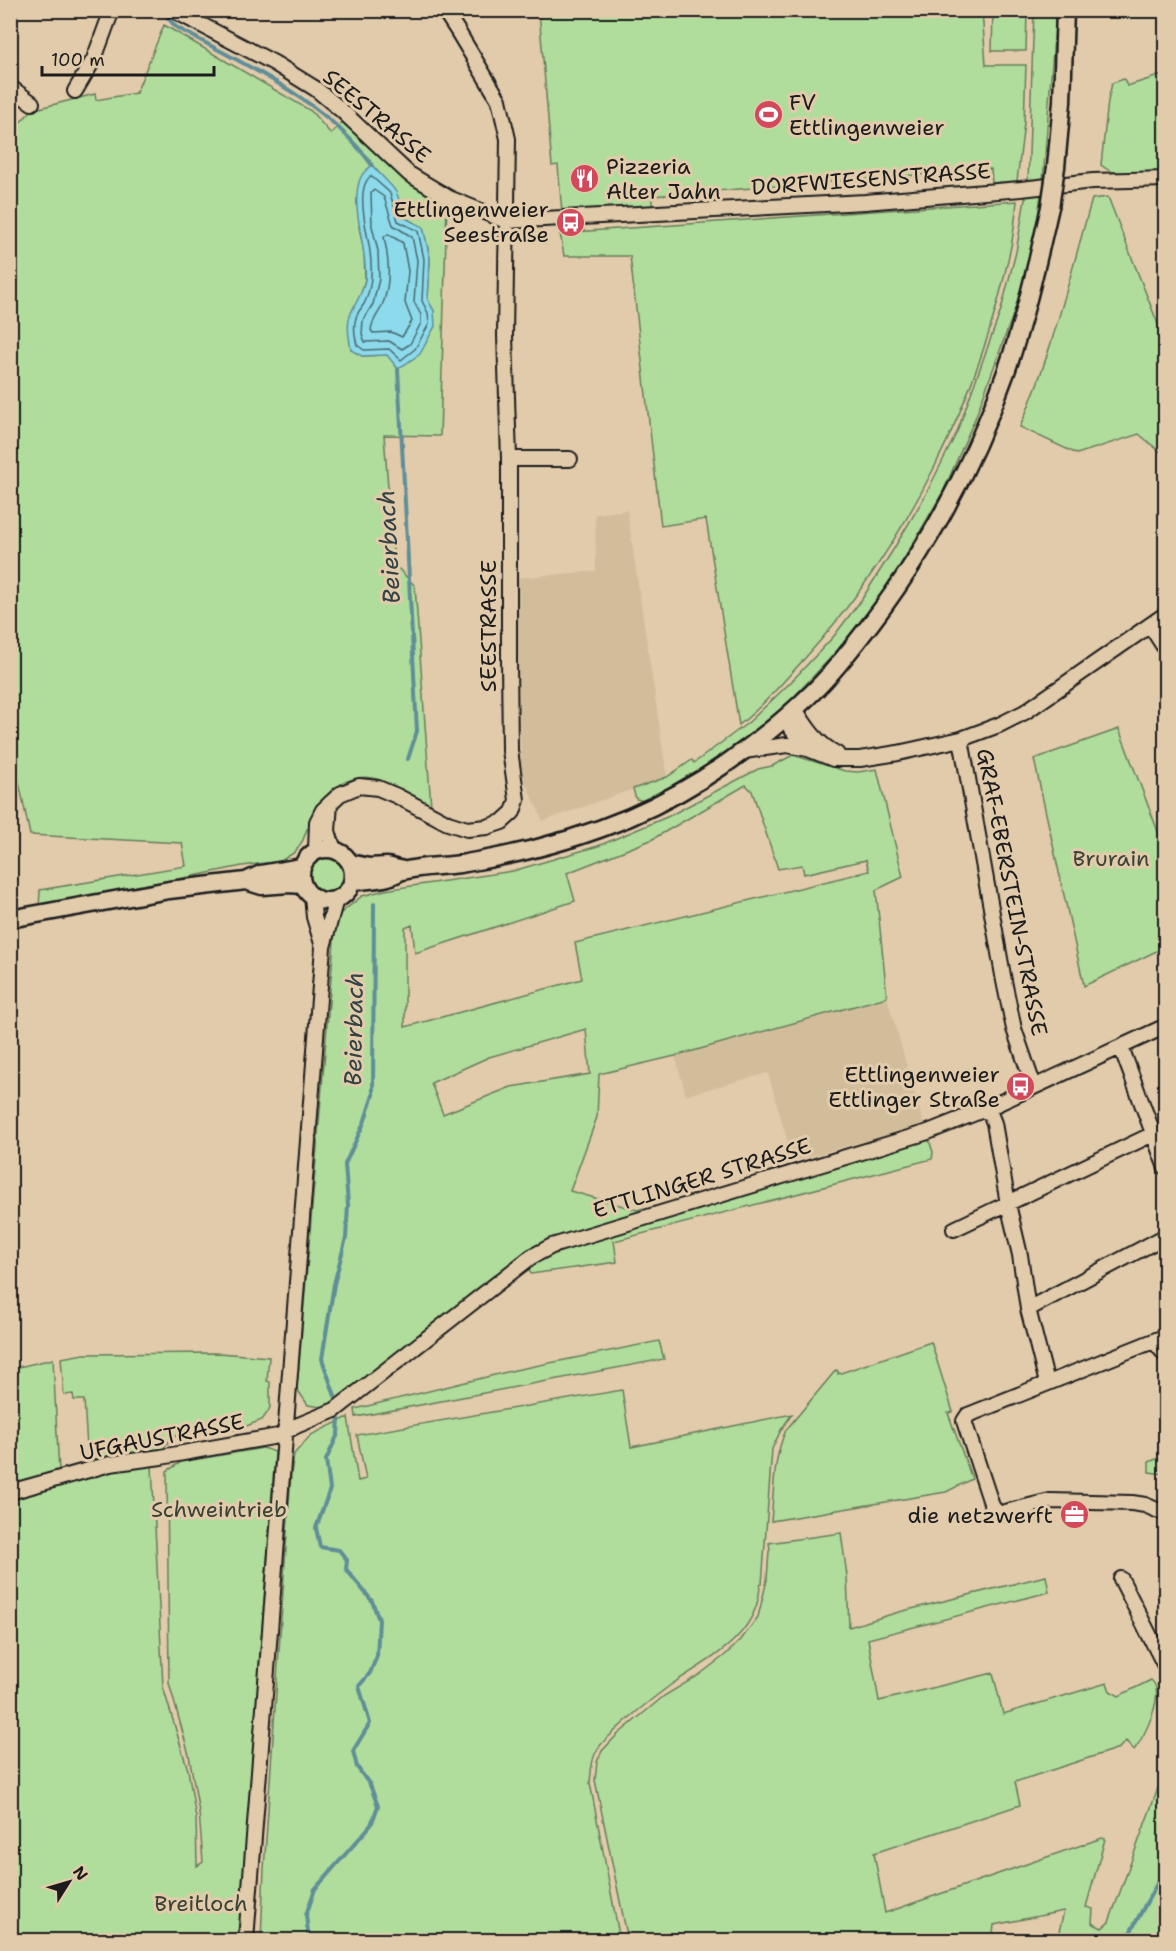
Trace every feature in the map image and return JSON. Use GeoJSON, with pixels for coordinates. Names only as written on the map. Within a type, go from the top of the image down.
{"type":"FeatureCollection","features":[{"type":"Feature","properties":{"kind":"main road"},"geometry":{"type":"LineString","coordinates":[[350,864],[369,867],[387,866],[404,870],[466,863],[537,848],[603,828],[664,801],[742,752],[792,711],[828,676],[879,614],[932,532],[983,430],[1006,371],[1024,315],[1050,207],[1062,102],[1065,10]]}},
{"type":"Feature","properties":{"kind":"main road"},"geometry":{"type":"LineString","coordinates":[[10,919],[169,890],[246,881],[261,874],[302,867],[310,855],[322,849],[334,850],[346,857],[352,869],[352,882],[346,892],[336,898],[324,900],[308,890],[281,884],[262,886],[246,881]]}},
{"type":"Feature","properties":{"kind":"main road"},"geometry":{"type":"LineString","coordinates":[[302,867],[308,890]]}},
{"type":"Feature","properties":{"kind":"main road"},"geometry":{"type":"LineString","coordinates":[[352,882],[390,877],[404,870]]}},
{"type":"Feature","properties":{"kind":"street"},"geometry":{"type":"LineString","coordinates":[[75,91],[94,59],[112,10]]}},
{"type":"Feature","properties":{"kind":"street"},"geometry":{"type":"LineString","coordinates":[[444,10],[499,100],[508,140],[506,221]]}},
{"type":"Feature","properties":{"kind":"street","name":"SEESTRASSE"},"geometry":{"type":"LineString","coordinates":[[174,11],[274,63],[316,89],[409,174],[450,198],[506,221],[505,336],[509,459],[510,738],[517,794],[516,807],[508,818],[495,825],[467,829],[448,823],[397,796],[367,786],[346,790],[330,803]]}},
{"type":"Feature","properties":{"kind":"street"},"geometry":{"type":"LineString","coordinates":[[10,87],[32,103]]}},
{"type":"Feature","properties":{"kind":"street","name":"DORFWIESENSTRASSE"},"geometry":{"type":"LineString","coordinates":[[506,221],[865,202],[1093,181],[1166,178]]}},
{"type":"Feature","properties":{"kind":"street"},"geometry":{"type":"LineString","coordinates":[[509,459],[570,459]]}},
{"type":"Feature","properties":{"kind":"street"},"geometry":{"type":"LineString","coordinates":[[742,752],[787,745],[807,748],[833,759],[870,758],[961,739],[999,725],[1025,712],[1166,614]]}},
{"type":"Feature","properties":{"kind":"street"},"geometry":{"type":"LineString","coordinates":[[1150,625],[1166,651]]}},
{"type":"Feature","properties":{"kind":"street"},"geometry":{"type":"LineString","coordinates":[[792,711],[790,728],[807,748]]}},
{"type":"Feature","properties":{"kind":"street"},"geometry":{"type":"LineString","coordinates":[[792,711],[821,744],[850,759]]}},
{"type":"Feature","properties":{"kind":"street","name":"GRAF-EBERSTEIN-STRASSE"},"geometry":{"type":"LineString","coordinates":[[961,739],[1014,1029],[1034,1087]]}},
{"type":"Feature","properties":{"kind":"street"},"geometry":{"type":"LineString","coordinates":[[330,803],[328,831],[334,850]]}},
{"type":"Feature","properties":{"kind":"street"},"geometry":{"type":"LineString","coordinates":[[316,851],[317,822],[323,810],[330,803]]}},
{"type":"Feature","properties":{"kind":"street"},"geometry":{"type":"LineString","coordinates":[[308,890],[323,947]]}},
{"type":"Feature","properties":{"kind":"street"},"geometry":{"type":"LineString","coordinates":[[246,1941],[323,947],[336,898]]}},
{"type":"Feature","properties":{"kind":"street","name":"ETTLINGER STRASSE"},"geometry":{"type":"LineString","coordinates":[[285,1431],[335,1410],[531,1257],[552,1246],[914,1137],[988,1108],[1165,1027]]}},
{"type":"Feature","properties":{"kind":"street"},"geometry":{"type":"LineString","coordinates":[[1121,1047],[1166,1168]]}},
{"type":"Feature","properties":{"kind":"street"},"geometry":{"type":"LineString","coordinates":[[988,1108],[994,1123],[1008,1204],[1020,1255],[1028,1309],[1047,1383]]}},
{"type":"Feature","properties":{"kind":"street"},"geometry":{"type":"LineString","coordinates":[[954,1229],[1153,1134]]}},
{"type":"Feature","properties":{"kind":"street"},"geometry":{"type":"LineString","coordinates":[[1028,1309],[1166,1236]]}},
{"type":"Feature","properties":{"kind":"street"},"geometry":{"type":"LineString","coordinates":[[1166,1356],[1160,1339],[968,1415],[964,1421],[996,1512],[1001,1513],[1050,1501],[1132,1503],[1145,1505],[1166,1514]]}},
{"type":"Feature","properties":{"kind":"street","name":"UFGAUSTRASSE"},"geometry":{"type":"LineString","coordinates":[[10,1492],[110,1464],[272,1438],[285,1431]]}},
{"type":"Feature","properties":{"kind":"street"},"geometry":{"type":"LineString","coordinates":[[1121,1579],[1166,1668]]}},
{"type":"Feature","properties":{"kind":"shaded area"},"geometry":{"type":"Polygon","coordinates":[[[627,510],[667,777],[543,821],[521,773],[516,578],[596,571],[595,514],[627,510]]]}},
{"type":"Feature","properties":{"kind":"shaded area"},"geometry":{"type":"Polygon","coordinates":[[[887,997],[924,1125],[793,1161],[768,1073],[686,1095],[675,1056],[887,997]]]}},
{"type":"Feature","properties":{"kind":"green space","name":"FV Ettlingenweier"},"geometry":{"type":"Polygon","coordinates":[[[539,11],[982,11],[986,65],[1026,65],[1024,123],[1017,181],[992,183],[991,169],[652,196],[652,206],[562,213],[558,165],[552,166],[539,11]]]}},
{"type":"Feature","properties":{"kind":"green space"},"geometry":{"type":"Polygon","coordinates":[[[993,11],[1027,11],[1026,51],[992,51],[993,11]]]}},
{"type":"Feature","properties":{"kind":"green space"},"geometry":{"type":"Polygon","coordinates":[[[1034,11],[1056,11],[1043,180],[1037,223],[1025,282],[976,416],[943,492],[889,585],[837,651],[787,704],[746,738],[704,767],[644,801],[636,799],[633,789],[667,777],[692,760],[694,763],[749,722],[790,683],[834,636],[862,599],[925,496],[957,432],[1001,310],[1016,252],[1028,182],[1034,11]]]}},
{"type":"Feature","properties":{"kind":"green space","name":"Beierbach"},"geometry":{"type":"Polygon","coordinates":[[[164,25],[311,111],[331,134],[346,118],[416,186],[447,203],[440,436],[384,435],[394,564],[415,586],[431,807],[380,780],[365,777],[349,780],[335,788],[323,800],[313,829],[307,829],[295,852],[281,861],[242,866],[39,908],[40,890],[186,866],[182,843],[30,835],[11,747],[11,132],[32,110],[95,94],[96,100],[136,93],[164,25]],[[372,165],[359,227],[364,252],[365,279],[360,299],[350,315],[362,356],[387,355],[434,311],[428,300],[430,258],[423,227],[403,217],[395,193],[372,165]]]}},
{"type":"Feature","properties":{"kind":"green space"},"geometry":{"type":"Polygon","coordinates":[[[1165,74],[1165,173],[1123,174],[1101,165],[1112,83],[1124,79],[1127,86],[1165,74]]]}},
{"type":"Feature","properties":{"kind":"green space"},"geometry":{"type":"Polygon","coordinates":[[[1108,197],[1165,342],[1165,456],[1139,434],[1077,454],[1020,427],[1051,343],[1092,199],[1108,197]]]}},
{"type":"Feature","properties":{"kind":"green space"},"geometry":{"type":"Polygon","coordinates":[[[1017,201],[1011,245],[996,307],[979,361],[934,468],[907,518],[876,567],[842,613],[782,684],[739,725],[706,519],[661,526],[630,256],[564,256],[560,233],[1017,201]]]}},
{"type":"Feature","properties":{"kind":"green space","name":"Brurain"},"geometry":{"type":"Polygon","coordinates":[[[1119,729],[1165,850],[1165,947],[1084,986],[1034,759],[1119,729]]]}},
{"type":"Feature","properties":{"kind":"green space"},"geometry":{"type":"Polygon","coordinates":[[[793,755],[845,771],[858,772],[877,769],[903,877],[876,890],[887,997],[675,1056],[599,1074],[597,1117],[570,1191],[637,1210],[644,1208],[645,1211],[560,1238],[351,1393],[322,1407],[308,1405],[297,1389],[336,917],[362,896],[385,890],[513,871],[598,846],[667,817],[758,769],[772,766],[793,755]],[[746,785],[651,840],[567,873],[575,901],[415,953],[412,925],[405,928],[405,1027],[582,979],[575,943],[869,871],[866,860],[804,874],[802,865],[778,869],[752,791],[746,785]],[[586,1029],[489,1057],[431,1083],[443,1114],[511,1087],[590,1074],[586,1029]]]}},
{"type":"Feature","properties":{"kind":"green space"},"geometry":{"type":"Polygon","coordinates":[[[326,856],[339,862],[345,875],[339,888],[326,894],[313,888],[307,875],[313,862],[326,856]]]}},
{"type":"Feature","properties":{"kind":"green space"},"geometry":{"type":"Polygon","coordinates":[[[929,1140],[933,1152],[932,1159],[614,1241],[617,1262],[531,1274],[528,1268],[553,1252],[929,1140]]]}},
{"type":"Feature","properties":{"kind":"green space"},"geometry":{"type":"Polygon","coordinates":[[[659,1341],[664,1359],[356,1417],[355,1409],[515,1370],[659,1341]]]}},
{"type":"Feature","properties":{"kind":"green space"},"geometry":{"type":"Polygon","coordinates":[[[931,1342],[953,1412],[948,1413],[972,1479],[946,1492],[771,1521],[776,1463],[786,1430],[836,1370],[838,1374],[931,1342]]]}},
{"type":"Feature","properties":{"kind":"green space"},"geometry":{"type":"Polygon","coordinates":[[[219,1353],[269,1357],[267,1381],[270,1382],[270,1407],[262,1420],[239,1429],[177,1435],[161,1452],[122,1457],[121,1454],[88,1463],[84,1400],[74,1400],[73,1394],[64,1395],[61,1358],[84,1354],[219,1353]]]}},
{"type":"Feature","properties":{"kind":"green space"},"geometry":{"type":"Polygon","coordinates":[[[53,1359],[59,1472],[10,1487],[10,1369],[53,1359]]]}},
{"type":"Feature","properties":{"kind":"green space"},"geometry":{"type":"Polygon","coordinates":[[[622,1390],[631,1447],[792,1414],[772,1449],[762,1584],[751,1619],[729,1645],[672,1684],[624,1722],[600,1745],[593,1759],[590,1783],[620,1940],[261,1940],[264,1869],[294,1454],[311,1435],[348,1417],[358,1481],[366,1479],[357,1435],[622,1390]]]}},
{"type":"Feature","properties":{"kind":"green space"},"geometry":{"type":"Polygon","coordinates":[[[263,1448],[275,1452],[239,1940],[11,1940],[11,1496],[107,1469],[147,1462],[152,1466],[163,1687],[188,1770],[196,1818],[197,1866],[203,1862],[199,1812],[189,1755],[169,1683],[167,1471],[181,1462],[263,1448]]]}},
{"type":"Feature","properties":{"kind":"green space"},"geometry":{"type":"Polygon","coordinates":[[[1156,1459],[1165,1462],[1164,1474],[1149,1472],[1149,1462],[1156,1459]]]}},
{"type":"Feature","properties":{"kind":"green space"},"geometry":{"type":"Polygon","coordinates":[[[841,1533],[847,1576],[849,1627],[899,1612],[1046,1576],[1049,1592],[868,1639],[879,1701],[993,1673],[1003,1714],[1107,1683],[1110,1691],[1119,1696],[1151,1680],[1156,1694],[1152,1715],[1134,1750],[1126,1741],[1119,1748],[1015,1782],[1020,1805],[874,1853],[885,1913],[1102,1838],[1105,1839],[1086,1907],[1093,1909],[1092,1923],[1102,1928],[1109,1922],[1164,1772],[1165,1940],[1057,1940],[1064,1911],[994,1925],[993,1934],[985,1940],[628,1940],[595,1780],[597,1762],[602,1751],[616,1736],[664,1696],[699,1675],[740,1641],[758,1617],[767,1580],[769,1543],[841,1533]]]}},
{"type":"Feature","properties":{"kind":"water"},"geometry":{"type":"Polygon","coordinates":[[[372,165],[396,192],[403,217],[423,227],[430,258],[428,300],[434,311],[435,326],[420,354],[398,369],[387,355],[362,356],[351,350],[349,336],[349,317],[365,280],[364,255],[357,212],[358,186],[362,175],[372,165]]]}},
{"type":"Feature","properties":{"kind":"waterway","name":"Beierbach"},"geometry":{"type":"LineString","coordinates":[[170,10],[167,17],[176,27],[256,70],[307,102],[352,141],[372,165]]}},
{"type":"Feature","properties":{"kind":"waterway","name":"Beierbach"},"geometry":{"type":"LineString","coordinates":[[398,369],[417,731],[408,759]]}},
{"type":"Feature","properties":{"kind":"waterway","name":"Beierbach"},"geometry":{"type":"LineString","coordinates":[[335,1396],[322,1359],[334,1284],[346,1238],[348,1205],[345,1164],[364,1123],[373,1095],[374,904]]}},
{"type":"Feature","properties":{"kind":"waterway","name":"Beierbach"},"geometry":{"type":"LineString","coordinates":[[309,1940],[306,1915],[315,1889],[371,1825],[378,1806],[370,1785],[357,1767],[353,1751],[370,1723],[359,1686],[370,1673],[377,1656],[379,1620],[372,1601],[346,1569],[347,1560],[339,1550],[320,1547],[316,1528],[330,1489],[326,1460],[338,1434],[339,1417]]}},
{"type":"Feature","properties":{"kind":"waterway"},"geometry":{"type":"LineString","coordinates":[[1126,1940],[1166,1867]]}},
{"type":"Feature","properties":{"kind":"place","name":"FV Ettlingenweier"},"geometry":{"type":"Point","coordinates":[768,115]}},
{"type":"Feature","properties":{"kind":"place","name":"Pizzeria Alter Jahn"},"geometry":{"type":"Point","coordinates":[585,179]}},
{"type":"Feature","properties":{"kind":"place","name":"Ettlingenweier Seestraße"},"geometry":{"type":"Point","coordinates":[570,222]}},
{"type":"Feature","properties":{"kind":"place","name":"Ettlingenweier Ettlinger Straße"},"geometry":{"type":"Point","coordinates":[1021,1087]}},
{"type":"Feature","properties":{"kind":"place","name":"die netzwerft"},"geometry":{"type":"Point","coordinates":[1074,1515]}},
{"type":"Feature","properties":{"kind":"park label","name":"Schweintrieb"},"geometry":{"type":"Point","coordinates":[219,1509]}},
{"type":"Feature","properties":{"kind":"park label","name":"Breitloch"},"geometry":{"type":"Point","coordinates":[201,1903]}}]}
